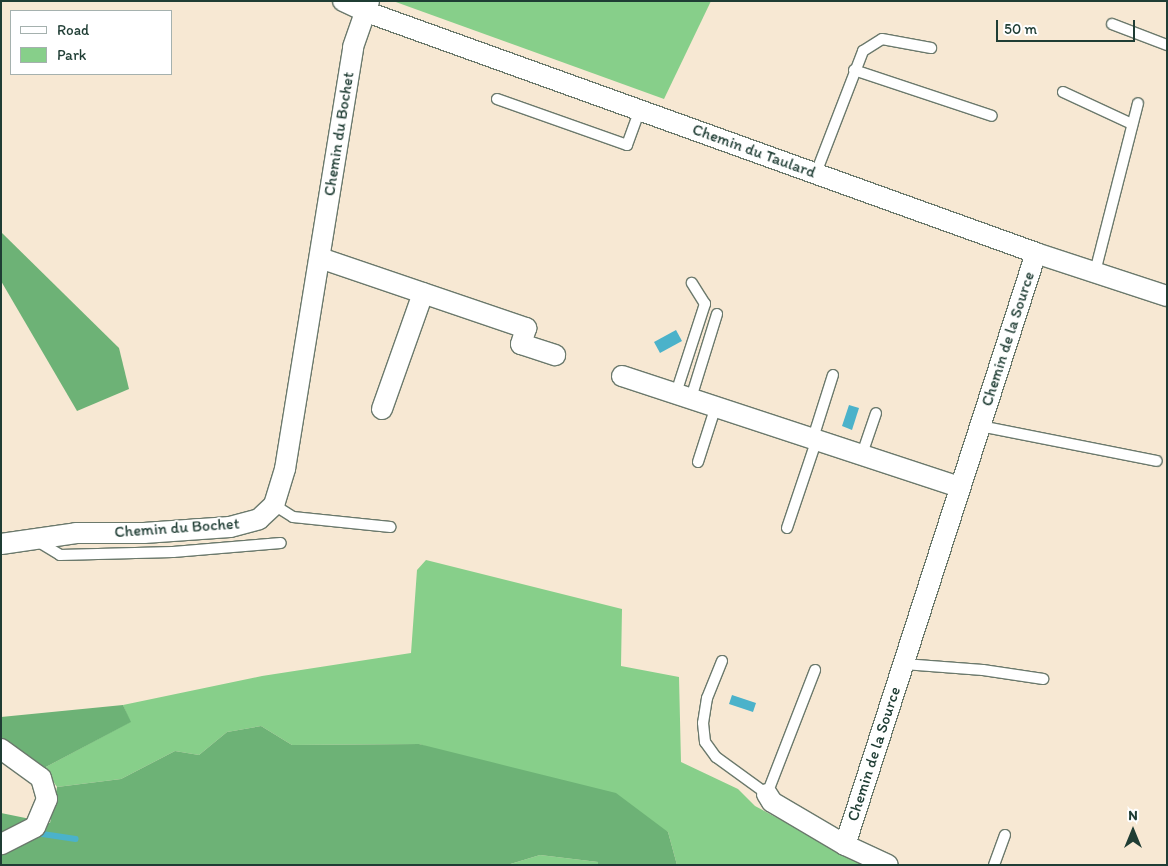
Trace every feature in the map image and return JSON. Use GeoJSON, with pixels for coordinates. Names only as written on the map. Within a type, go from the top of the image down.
{"type":"FeatureCollection","features":[{"type":"Feature","properties":{"kind":"street","name":"Chemin du Taulard"},"geometry":{"type":"LineString","coordinates":[[343,1],[366,6],[640,110],[1036,253],[1167,296]]}},
{"type":"Feature","properties":{"kind":"street","name":"Chemin du Bochet"},"geometry":{"type":"LineString","coordinates":[[1,544],[76,533],[144,533],[230,527],[258,519],[274,506],[286,469],[353,47],[366,6]]}},
{"type":"Feature","properties":{"kind":"street","name":"Chemin de la Source"},"geometry":{"type":"LineString","coordinates":[[845,845],[1036,253]]}},
{"type":"Feature","properties":{"kind":"street"},"geometry":{"type":"LineString","coordinates":[[320,258],[526,328],[521,344],[555,355]]}},
{"type":"Feature","properties":{"kind":"street"},"geometry":{"type":"LineString","coordinates":[[382,409],[422,292]]}},
{"type":"Feature","properties":{"kind":"street"},"geometry":{"type":"LineString","coordinates":[[622,376],[959,487]]}},
{"type":"Feature","properties":{"kind":"street"},"geometry":{"type":"LineString","coordinates":[[1,749],[41,778],[46,790],[45,809],[36,827],[1,844]]}},
{"type":"Feature","properties":{"kind":"street","name":"Chemin de la Source"},"geometry":{"type":"LineString","coordinates":[[767,794],[772,802],[845,845],[888,865]]}},
{"type":"Feature","properties":{"kind":"lane"},"geometry":{"type":"LineString","coordinates":[[1112,24],[1167,45]]}},
{"type":"Feature","properties":{"kind":"lane"},"geometry":{"type":"LineString","coordinates":[[816,173],[862,51],[882,39],[931,48]]}},
{"type":"Feature","properties":{"kind":"lane"},"geometry":{"type":"LineString","coordinates":[[854,70],[992,116]]}},
{"type":"Feature","properties":{"kind":"lane"},"geometry":{"type":"LineString","coordinates":[[1064,92],[1132,124]]}},
{"type":"Feature","properties":{"kind":"lane"},"geometry":{"type":"LineString","coordinates":[[497,99],[627,144],[640,110]]}},
{"type":"Feature","properties":{"kind":"lane"},"geometry":{"type":"LineString","coordinates":[[1096,272],[1138,103]]}},
{"type":"Feature","properties":{"kind":"lane"},"geometry":{"type":"LineString","coordinates":[[684,396],[705,304],[692,283]]}},
{"type":"Feature","properties":{"kind":"lane"},"geometry":{"type":"LineString","coordinates":[[684,396],[717,314]]}},
{"type":"Feature","properties":{"kind":"lane"},"geometry":{"type":"LineString","coordinates":[[787,528],[833,375]]}},
{"type":"Feature","properties":{"kind":"lane"},"geometry":{"type":"LineString","coordinates":[[698,462],[716,406]]}},
{"type":"Feature","properties":{"kind":"lane"},"geometry":{"type":"LineString","coordinates":[[862,454],[876,413]]}},
{"type":"Feature","properties":{"kind":"lane","name":"Chemin de la Source"},"geometry":{"type":"LineString","coordinates":[[980,426],[1157,461]]}},
{"type":"Feature","properties":{"kind":"lane"},"geometry":{"type":"LineString","coordinates":[[274,506],[293,517],[390,528]]}},
{"type":"Feature","properties":{"kind":"lane"},"geometry":{"type":"LineString","coordinates":[[34,539],[60,555],[173,552],[280,543]]}},
{"type":"Feature","properties":{"kind":"lane","name":"Chemin de la Source"},"geometry":{"type":"LineString","coordinates":[[722,661],[707,698],[703,723],[705,742],[716,757],[767,794]]}},
{"type":"Feature","properties":{"kind":"lane"},"geometry":{"type":"LineString","coordinates":[[904,664],[983,670],[1042,679]]}},
{"type":"Feature","properties":{"kind":"lane"},"geometry":{"type":"LineString","coordinates":[[767,794],[815,670]]}},
{"type":"Feature","properties":{"kind":"lane"},"geometry":{"type":"LineString","coordinates":[[994,865],[1005,834]]}},
{"type":"Feature","properties":{"kind":"green space"},"geometry":{"type":"Polygon","coordinates":[[[393,1],[711,1],[664,99],[393,1]]]}},
{"type":"Feature","properties":{"kind":"green space"},"geometry":{"type":"Polygon","coordinates":[[[1,232],[119,348],[129,389],[77,411],[1,281],[1,232]]]}},
{"type":"Feature","properties":{"kind":"green space"},"geometry":{"type":"Polygon","coordinates":[[[426,560],[622,609],[621,666],[679,677],[681,762],[738,789],[755,806],[865,865],[677,865],[668,832],[419,744],[292,745],[261,726],[227,732],[199,755],[175,751],[121,779],[57,787],[44,768],[130,722],[123,705],[262,676],[411,653],[417,570],[426,560]]]}},
{"type":"Feature","properties":{"kind":"green space"},"geometry":{"type":"Polygon","coordinates":[[[123,705],[131,722],[44,768],[1,740],[1,717],[123,705]]]}},
{"type":"Feature","properties":{"kind":"green space"},"geometry":{"type":"Polygon","coordinates":[[[261,726],[292,745],[419,744],[616,793],[668,832],[677,865],[598,865],[598,862],[540,855],[507,865],[1,865],[1,813],[50,823],[57,787],[121,779],[175,751],[199,755],[227,732],[261,726]]]}},
{"type":"Feature","properties":{"kind":"green space"},"geometry":{"type":"Polygon","coordinates":[[[540,855],[598,862],[598,865],[507,865],[540,855]]]}},
{"type":"Feature","properties":{"kind":"water"},"geometry":{"type":"Polygon","coordinates":[[[676,330],[682,341],[660,353],[654,342],[676,330]]]}},
{"type":"Feature","properties":{"kind":"water"},"geometry":{"type":"Polygon","coordinates":[[[849,405],[859,408],[852,430],[842,426],[849,405]]]}},
{"type":"Feature","properties":{"kind":"water"},"geometry":{"type":"Polygon","coordinates":[[[732,695],[756,703],[753,712],[729,704],[732,695]]]}},
{"type":"Feature","properties":{"kind":"waterway"},"geometry":{"type":"LineString","coordinates":[[36,833],[76,839]]}}]}
